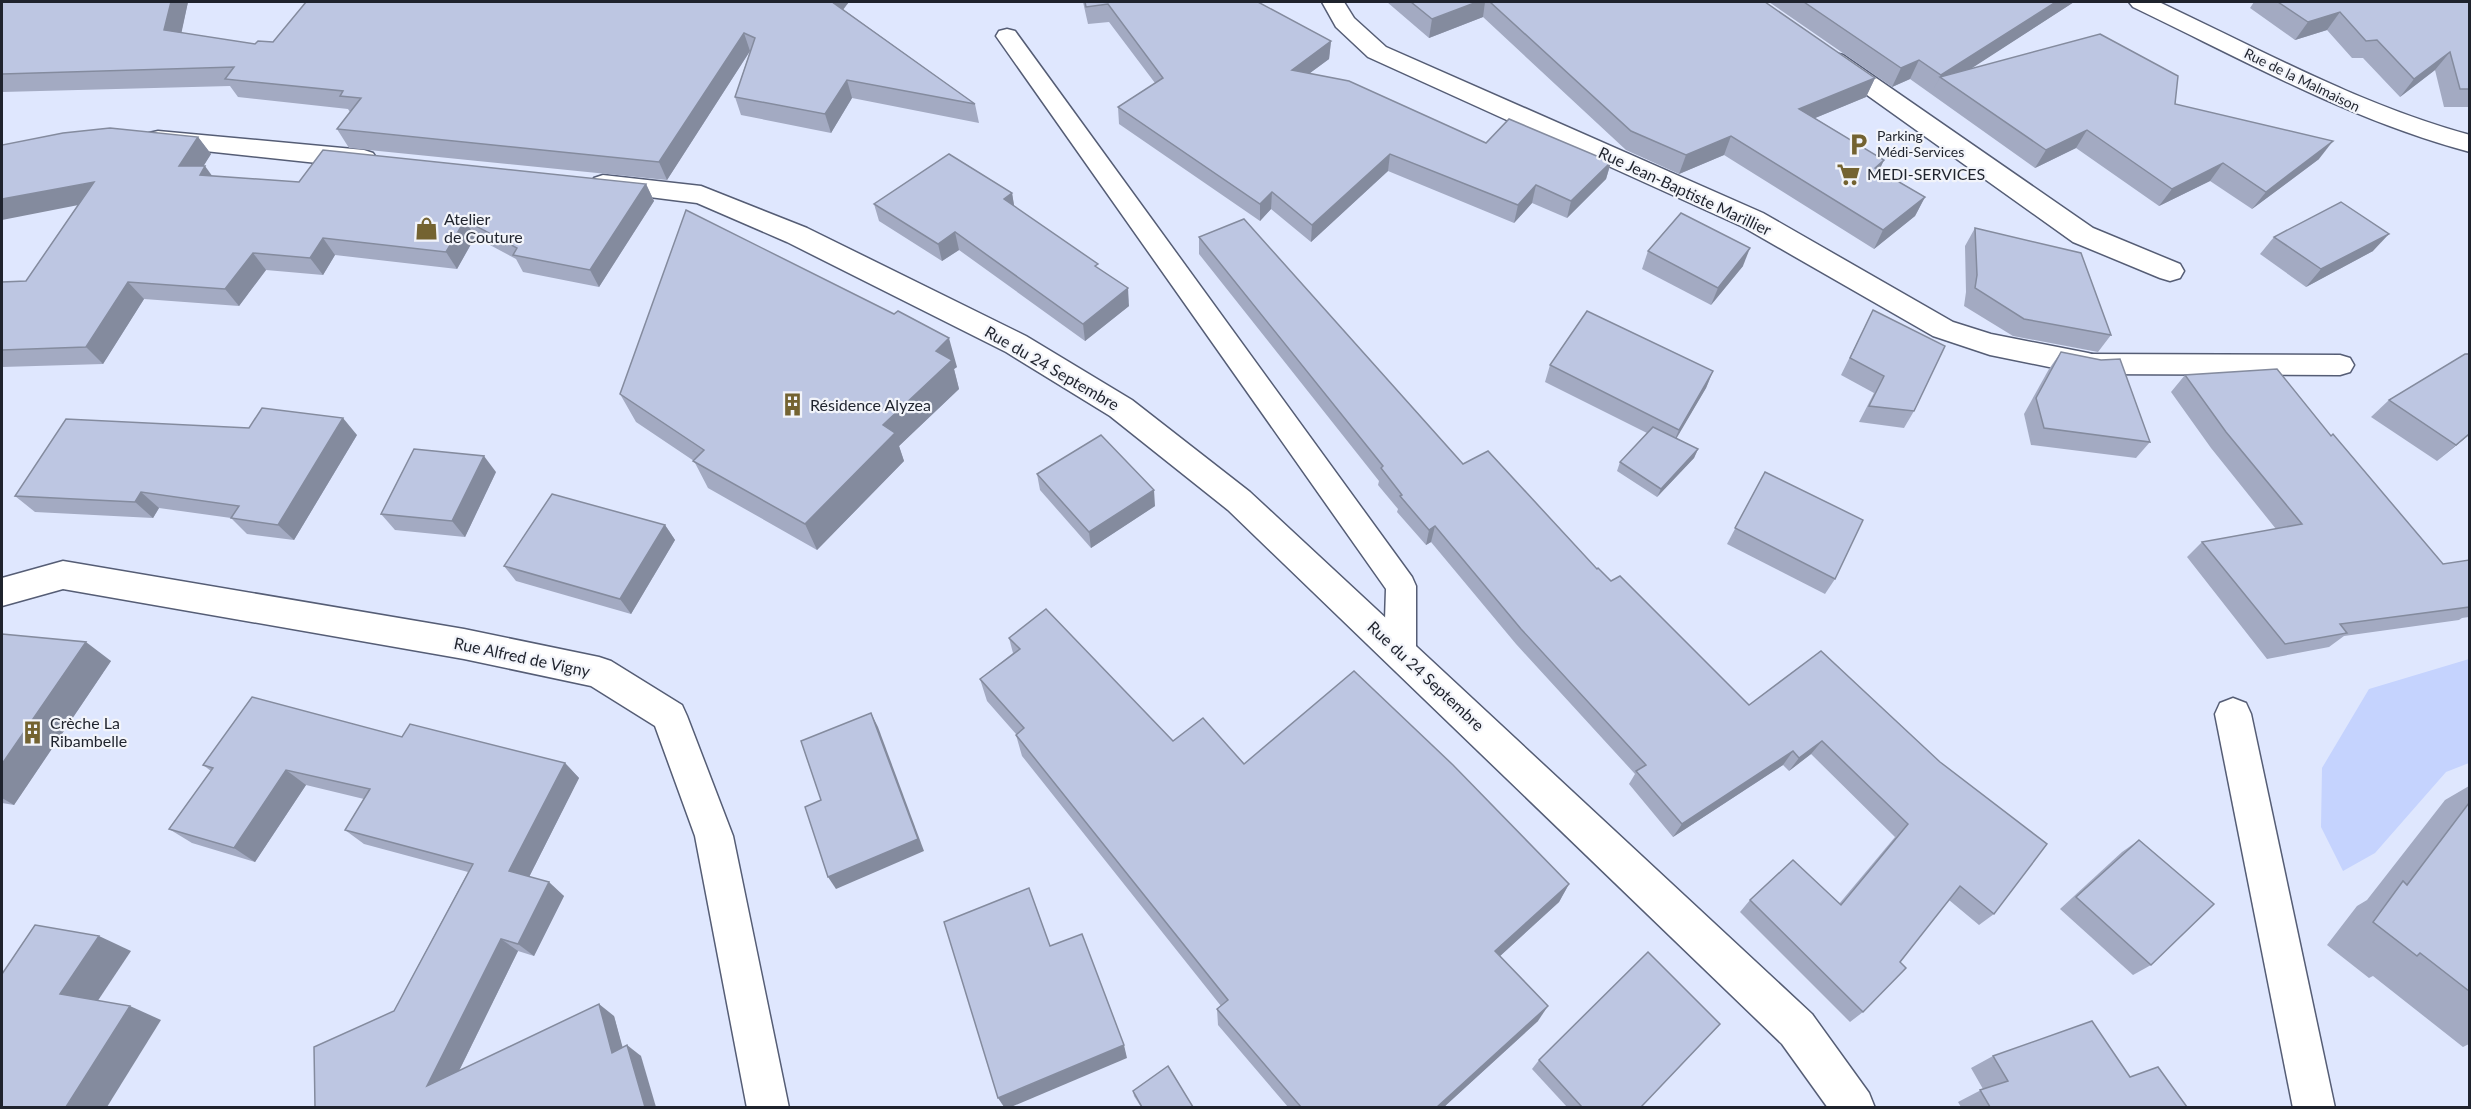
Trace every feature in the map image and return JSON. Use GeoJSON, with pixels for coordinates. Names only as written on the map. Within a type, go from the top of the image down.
{"type":"FeatureCollection","features":[{"type":"Feature","properties":{"kind":"street","name":"Rue Jean-Baptiste Marillier"},"geometry":{"type":"LineString","coordinates":[[1333,2],[1344,22],[1377,52],[1754,220],[1943,329],[1990,344],[2088,364]]}},
{"type":"Feature","properties":{"kind":"street","name":"Rue de la Malmaison"},"geometry":{"type":"LineString","coordinates":[[2153,4],[2373,114],[2436,136],[2469,144]]}},
{"type":"Feature","properties":{"kind":"street"},"geometry":{"type":"LineString","coordinates":[[1810,43],[2084,236],[2170,271]]}},
{"type":"Feature","properties":{"kind":"street"},"geometry":{"type":"LineString","coordinates":[[135,136],[390,162]]}},
{"type":"Feature","properties":{"kind":"street","name":"Rue du 24 Septembre"},"geometry":{"type":"LineString","coordinates":[[578,182],[701,195],[796,234],[1016,344],[1121,408],[1221,487],[1400,651],[1797,1029],[1854,1107]]}},
{"type":"Feature","properties":{"kind":"street","name":"Rue Alfred de Vigny"},"geometry":{"type":"LineString","coordinates":[[2,592],[63,575],[452,642],[599,672],[669,716],[714,836],[768,1107]]}},
{"type":"Feature","properties":{"kind":"street"},"geometry":{"type":"LineString","coordinates":[[2233,714],[2314,1107]]}},
{"type":"Feature","properties":{"kind":"lane"},"geometry":{"type":"LineString","coordinates":[[1007,36],[1401,586],[1400,651]]}},
{"type":"Feature","properties":{"kind":"lane"},"geometry":{"type":"LineString","coordinates":[[2088,364],[2340,365]]}},
{"type":"Feature","properties":{"kind":"shaded area"},"geometry":{"type":"Polygon","coordinates":[[[2469,659],[2469,763],[2446,772],[2375,853],[2343,871],[2321,827],[2322,768],[2369,689],[2469,659]]]}},
{"type":"Feature","properties":{"kind":"building"},"geometry":{"type":"Polygon","coordinates":[[[2,2],[171,2],[164,30],[255,44],[258,41],[273,42],[306,2],[832,2],[975,104],[847,80],[825,114],[735,97],[755,38],[744,33],[659,162],[337,129],[361,98],[340,96],[343,91],[225,79],[234,67],[2,74],[2,2]]]}},
{"type":"Feature","properties":{"kind":"building"},"geometry":{"type":"Polygon","coordinates":[[[1085,2],[1258,2],[1331,41],[1292,70],[1349,81],[1486,143],[1509,119],[1611,162],[1571,201],[1536,185],[1518,205],[1390,154],[1312,225],[1272,192],[1260,204],[1118,107],[1163,78],[1108,4],[1086,7],[1085,2]]]}},
{"type":"Feature","properties":{"kind":"building"},"geometry":{"type":"Polygon","coordinates":[[[1411,2],[1477,2],[1432,19],[1411,2]]]}},
{"type":"Feature","properties":{"kind":"building"},"geometry":{"type":"Polygon","coordinates":[[[1490,2],[1765,2],[1875,78],[1799,109],[1884,160],[1875,168],[1925,197],[1883,230],[1731,136],[1686,155],[1631,131],[1490,2]]]}},
{"type":"Feature","properties":{"kind":"building"},"geometry":{"type":"Polygon","coordinates":[[[1804,2],[2056,2],[1941,75],[1919,60],[1901,68],[1804,2]]]}},
{"type":"Feature","properties":{"kind":"building"},"geometry":{"type":"Polygon","coordinates":[[[2278,2],[2469,2],[2469,89],[2460,89],[2450,52],[2414,79],[2377,40],[2366,41],[2340,12],[2308,22],[2278,2]]]}},
{"type":"Feature","properties":{"kind":"building"},"geometry":{"type":"Polygon","coordinates":[[[2100,34],[2178,76],[2175,104],[2333,141],[2266,192],[2223,163],[2172,189],[2087,130],[2046,150],[1940,77],[2100,34]]]}},
{"type":"Feature","properties":{"kind":"building"},"geometry":{"type":"Polygon","coordinates":[[[110,128],[198,137],[179,166],[205,166],[200,175],[299,182],[323,150],[646,184],[590,270],[513,255],[517,248],[465,220],[446,252],[323,238],[310,258],[253,253],[225,289],[128,282],[86,347],[2,350],[2,282],[26,281],[94,182],[2,199],[2,145],[63,133],[110,128]]]}},
{"type":"Feature","properties":{"kind":"building"},"geometry":{"type":"Polygon","coordinates":[[[949,154],[1012,193],[1004,199],[1098,264],[1095,266],[1128,288],[1083,324],[955,232],[938,244],[874,204],[949,154]]]}},
{"type":"Feature","properties":{"kind":"building"},"geometry":{"type":"Polygon","coordinates":[[[2341,202],[2389,234],[2321,269],[2274,237],[2341,202]]]}},
{"type":"Feature","properties":{"kind":"building","name":"Résidence Alyzea"},"geometry":{"type":"Polygon","coordinates":[[[686,210],[894,314],[898,311],[949,338],[936,351],[952,360],[883,425],[895,433],[805,524],[693,461],[704,450],[620,394],[686,210]]]}},
{"type":"Feature","properties":{"kind":"building"},"geometry":{"type":"Polygon","coordinates":[[[1681,213],[1750,248],[1718,288],[1648,251],[1681,213]]]}},
{"type":"Feature","properties":{"kind":"building"},"geometry":{"type":"Polygon","coordinates":[[[1244,219],[1463,464],[1488,451],[1597,569],[1611,581],[1620,576],[1749,705],[1821,651],[1940,762],[2047,844],[1994,914],[1960,886],[1900,962],[1906,968],[1863,1012],[1750,900],[1793,860],[1841,905],[1908,824],[1822,741],[1799,758],[1793,751],[1682,824],[1636,771],[1646,765],[1521,629],[1435,526],[1429,530],[1400,496],[1402,495],[1381,468],[1383,466],[1199,237],[1244,219]]]}},
{"type":"Feature","properties":{"kind":"building"},"geometry":{"type":"Polygon","coordinates":[[[1975,228],[2081,253],[2111,335],[2024,319],[1975,288],[1977,275],[1975,228]]]}},
{"type":"Feature","properties":{"kind":"building"},"geometry":{"type":"Polygon","coordinates":[[[1873,310],[1945,346],[1914,411],[1869,406],[1884,376],[1850,358],[1873,310]]]}},
{"type":"Feature","properties":{"kind":"building"},"geometry":{"type":"Polygon","coordinates":[[[1587,311],[1713,371],[1679,430],[1550,365],[1587,311]]]}},
{"type":"Feature","properties":{"kind":"building"},"geometry":{"type":"Polygon","coordinates":[[[2061,352],[2101,360],[2120,359],[2150,442],[2044,428],[2036,398],[2061,352]]]}},
{"type":"Feature","properties":{"kind":"building"},"geometry":{"type":"Polygon","coordinates":[[[2465,354],[2469,354],[2469,434],[2456,445],[2389,400],[2465,354]]]}},
{"type":"Feature","properties":{"kind":"building"},"geometry":{"type":"Polygon","coordinates":[[[2277,369],[2331,436],[2333,434],[2443,564],[2469,560],[2469,607],[2340,624],[2347,633],[2285,644],[2202,542],[2302,524],[2226,432],[2185,375],[2277,369]]]}},
{"type":"Feature","properties":{"kind":"building"},"geometry":{"type":"Polygon","coordinates":[[[262,408],[343,418],[278,525],[231,518],[239,506],[141,492],[135,502],[15,496],[66,419],[249,428],[262,408]]]}},
{"type":"Feature","properties":{"kind":"building"},"geometry":{"type":"Polygon","coordinates":[[[1653,427],[1698,449],[1661,489],[1620,462],[1653,427]]]}},
{"type":"Feature","properties":{"kind":"building"},"geometry":{"type":"Polygon","coordinates":[[[1101,435],[1154,490],[1089,532],[1037,474],[1101,435]]]}},
{"type":"Feature","properties":{"kind":"building"},"geometry":{"type":"Polygon","coordinates":[[[414,449],[484,456],[452,521],[381,514],[414,449]]]}},
{"type":"Feature","properties":{"kind":"building"},"geometry":{"type":"Polygon","coordinates":[[[1765,472],[1863,520],[1835,579],[1735,528],[1765,472]]]}},
{"type":"Feature","properties":{"kind":"building"},"geometry":{"type":"Polygon","coordinates":[[[552,494],[665,525],[620,599],[504,566],[552,494]]]}},
{"type":"Feature","properties":{"kind":"building"},"geometry":{"type":"Polygon","coordinates":[[[1046,609],[1173,741],[1203,718],[1244,764],[1354,671],[1453,765],[1569,884],[1495,951],[1548,1006],[1437,1107],[1301,1107],[1217,1009],[1228,1000],[1016,735],[1024,728],[980,679],[1020,649],[1009,638],[1046,609]]]}},
{"type":"Feature","properties":{"kind":"building"},"geometry":{"type":"Polygon","coordinates":[[[2,634],[86,642],[2,764],[2,634]]]}},
{"type":"Feature","properties":{"kind":"building"},"geometry":{"type":"Polygon","coordinates":[[[252,697],[402,737],[410,724],[565,763],[509,871],[549,882],[518,944],[501,939],[427,1086],[599,1004],[612,1053],[627,1045],[645,1107],[315,1107],[314,1047],[394,1011],[473,864],[345,830],[370,789],[286,770],[234,848],[169,829],[213,768],[203,765],[252,697]]]}},
{"type":"Feature","properties":{"kind":"building"},"geometry":{"type":"Polygon","coordinates":[[[871,713],[918,839],[828,877],[805,807],[821,800],[801,741],[871,713]]]}},
{"type":"Feature","properties":{"kind":"building"},"geometry":{"type":"Polygon","coordinates":[[[2469,803],[2469,991],[2420,953],[2417,956],[2373,922],[2403,881],[2407,885],[2469,803]]]}},
{"type":"Feature","properties":{"kind":"building"},"geometry":{"type":"Polygon","coordinates":[[[2139,840],[2214,904],[2151,965],[2076,897],[2139,840]]]}},
{"type":"Feature","properties":{"kind":"building"},"geometry":{"type":"Polygon","coordinates":[[[1029,888],[1050,946],[1082,934],[1124,1045],[998,1098],[944,922],[1029,888]]]}},
{"type":"Feature","properties":{"kind":"building"},"geometry":{"type":"Polygon","coordinates":[[[35,925],[99,936],[60,994],[130,1006],[66,1107],[2,1107],[2,974],[35,925]]]}},
{"type":"Feature","properties":{"kind":"building"},"geometry":{"type":"Polygon","coordinates":[[[1648,952],[1720,1024],[1641,1107],[1582,1107],[1539,1060],[1648,952]]]}},
{"type":"Feature","properties":{"kind":"building"},"geometry":{"type":"Polygon","coordinates":[[[2092,1021],[2130,1077],[2158,1067],[2187,1107],[1990,1107],[1980,1090],[2008,1081],[1993,1056],[2092,1021]]]}},
{"type":"Feature","properties":{"kind":"building"},"geometry":{"type":"Polygon","coordinates":[[[1168,1066],[1193,1107],[1142,1107],[1133,1091],[1168,1066]]]}},
{"type":"Feature","properties":{"kind":"place","name":"Parking Médi-Services"},"geometry":{"type":"Point","coordinates":[1859,144]}},
{"type":"Feature","properties":{"kind":"place","name":"MEDI-SERVICES"},"geometry":{"type":"Point","coordinates":[1849,174]}},
{"type":"Feature","properties":{"kind":"place","name":"Atelier de Couture"},"geometry":{"type":"Point","coordinates":[426,228]}},
{"type":"Feature","properties":{"kind":"place","name":"Résidence Alyzea"},"geometry":{"type":"Point","coordinates":[792,405]}},
{"type":"Feature","properties":{"kind":"place","name":"Crèche La Ribambelle"},"geometry":{"type":"Point","coordinates":[32,732]}}]}
